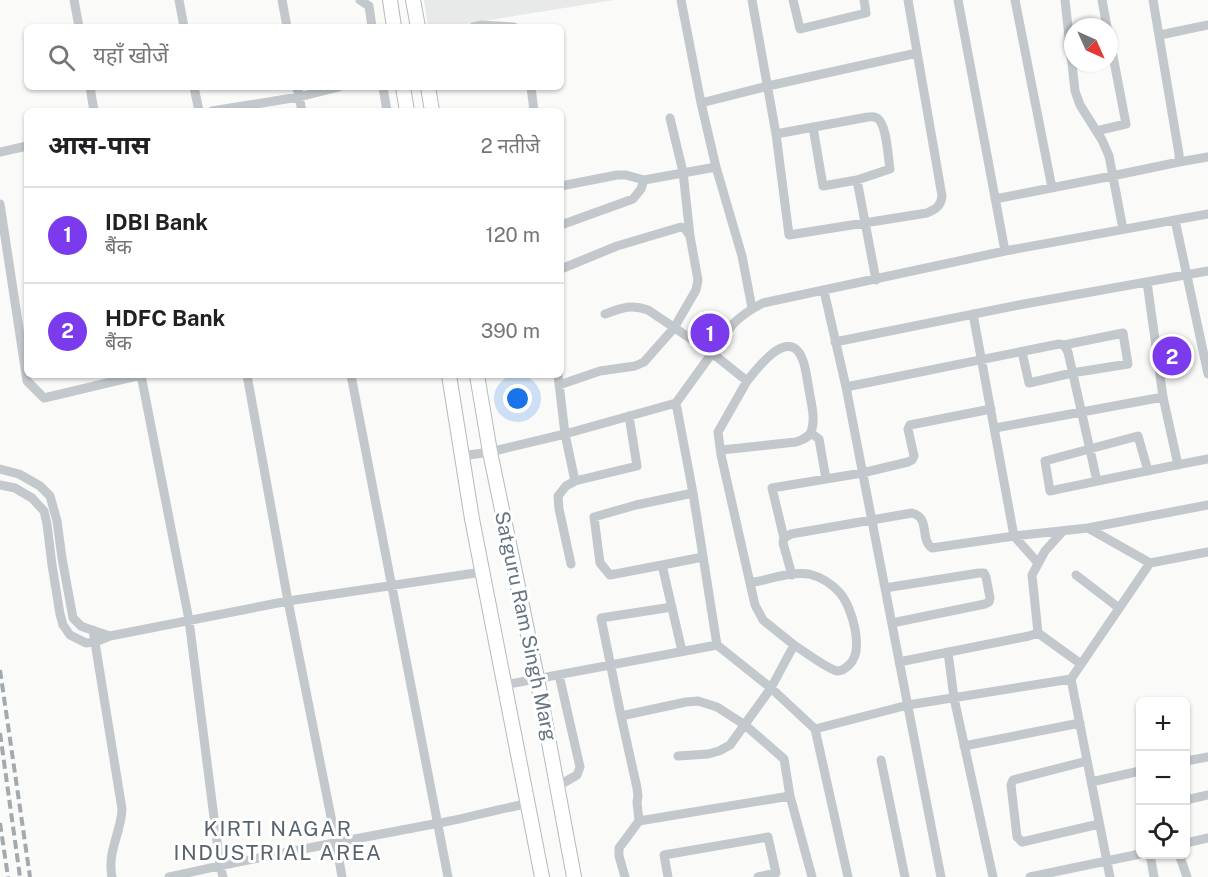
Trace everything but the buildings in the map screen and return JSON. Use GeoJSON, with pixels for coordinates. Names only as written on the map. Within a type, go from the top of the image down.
{"type":"FeatureCollection","features":[{"type":"Feature","properties":{"kind":"main road"},"geometry":{"type":"LineString","coordinates":[[390,0],[394,24]]}},
{"type":"Feature","properties":{"kind":"main road"},"geometry":{"type":"LineString","coordinates":[[413,0],[417,24]]}},
{"type":"Feature","properties":{"kind":"main road"},"geometry":{"type":"LineString","coordinates":[[404,90],[406,108]]}},
{"type":"Feature","properties":{"kind":"main road"},"geometry":{"type":"LineString","coordinates":[[428,90],[432,108]]}},
{"type":"Feature","properties":{"kind":"main road","name":"Satguru Ram Singh Marg"},"geometry":{"type":"LineString","coordinates":[[449,378],[471,519],[542,877]]}},
{"type":"Feature","properties":{"kind":"main road","name":"Satguru Ram Singh Marg"},"geometry":{"type":"LineString","coordinates":[[478,378],[574,877]]}},
{"type":"Feature","properties":{"kind":"street"},"geometry":{"type":"LineString","coordinates":[[74,0],[78,24]]}},
{"type":"Feature","properties":{"kind":"street"},"geometry":{"type":"LineString","coordinates":[[179,0],[183,24]]}},
{"type":"Feature","properties":{"kind":"street"},"geometry":{"type":"LineString","coordinates":[[282,0],[286,24]]}},
{"type":"Feature","properties":{"kind":"street"},"geometry":{"type":"LineString","coordinates":[[360,0],[369,6],[372,24]]}},
{"type":"Feature","properties":{"kind":"street"},"geometry":{"type":"LineString","coordinates":[[681,0],[701,103],[716,167],[742,256],[752,308]]}},
{"type":"Feature","properties":{"kind":"street"},"geometry":{"type":"LineString","coordinates":[[752,0],[776,134],[789,235],[927,213],[938,207],[941,202],[942,196],[908,0]]}},
{"type":"Feature","properties":{"kind":"street"},"geometry":{"type":"LineString","coordinates":[[794,0],[800,29],[866,14],[864,0]]}},
{"type":"Feature","properties":{"kind":"street"},"geometry":{"type":"LineString","coordinates":[[958,0],[1005,251]]}},
{"type":"Feature","properties":{"kind":"street"},"geometry":{"type":"LineString","coordinates":[[1015,0],[1052,188]]}},
{"type":"Feature","properties":{"kind":"street"},"geometry":{"type":"LineString","coordinates":[[1065,0],[1075,91],[1080,105],[1109,156],[1123,229]]}},
{"type":"Feature","properties":{"kind":"street"},"geometry":{"type":"LineString","coordinates":[[1102,0],[1105,18]]}},
{"type":"Feature","properties":{"kind":"street"},"geometry":{"type":"LineString","coordinates":[[1153,0],[1179,162]]}},
{"type":"Feature","properties":{"kind":"street"},"geometry":{"type":"LineString","coordinates":[[1160,35],[1208,26]]}},
{"type":"Feature","properties":{"kind":"street"},"geometry":{"type":"LineString","coordinates":[[701,103],[917,54]]}},
{"type":"Feature","properties":{"kind":"street"},"geometry":{"type":"LineString","coordinates":[[1096,130],[1126,124],[1116,72]]}},
{"type":"Feature","properties":{"kind":"street"},"geometry":{"type":"LineString","coordinates":[[90,90],[94,108]]}},
{"type":"Feature","properties":{"kind":"street"},"geometry":{"type":"LineString","coordinates":[[195,90],[198,108]]}},
{"type":"Feature","properties":{"kind":"street"},"geometry":{"type":"LineString","coordinates":[[226,108],[314,90]]}},
{"type":"Feature","properties":{"kind":"street"},"geometry":{"type":"LineString","coordinates":[[383,90],[386,108]]}},
{"type":"Feature","properties":{"kind":"street"},"geometry":{"type":"LineString","coordinates":[[531,90],[534,108]]}},
{"type":"Feature","properties":{"kind":"street"},"geometry":{"type":"LineString","coordinates":[[298,92],[301,108]]}},
{"type":"Feature","properties":{"kind":"street"},"geometry":{"type":"LineString","coordinates":[[776,134],[813,127],[867,117],[875,117],[879,119],[884,132],[890,169],[857,180],[823,186],[813,127]]}},
{"type":"Feature","properties":{"kind":"street"},"geometry":{"type":"LineString","coordinates":[[575,481],[565,434],[558,380],[644,363],[674,328],[698,285],[683,172],[670,118]]}},
{"type":"Feature","properties":{"kind":"street"},"geometry":{"type":"LineString","coordinates":[[0,152],[24,147]]}},
{"type":"Feature","properties":{"kind":"street"},"geometry":{"type":"LineString","coordinates":[[995,199],[1208,157]]}},
{"type":"Feature","properties":{"kind":"street"},"geometry":{"type":"LineString","coordinates":[[564,185],[616,175],[627,175],[644,180],[716,167]]}},
{"type":"Feature","properties":{"kind":"street"},"geometry":{"type":"LineString","coordinates":[[564,224],[633,199],[644,180]]}},
{"type":"Feature","properties":{"kind":"street"},"geometry":{"type":"LineString","coordinates":[[857,180],[876,280]]}},
{"type":"Feature","properties":{"kind":"street"},"geometry":{"type":"LineString","coordinates":[[0,204],[24,361]]}},
{"type":"Feature","properties":{"kind":"street"},"geometry":{"type":"LineString","coordinates":[[462,456],[490,452],[565,434],[676,403],[734,324],[742,315],[763,303],[1005,251],[1208,214]]}},
{"type":"Feature","properties":{"kind":"street"},"geometry":{"type":"LineString","coordinates":[[1175,220],[1208,374]]}},
{"type":"Feature","properties":{"kind":"street"},"geometry":{"type":"LineString","coordinates":[[564,268],[617,246],[681,227],[690,236]]}},
{"type":"Feature","properties":{"kind":"street"},"geometry":{"type":"LineString","coordinates":[[835,342],[1208,271]]}},
{"type":"Feature","properties":{"kind":"street"},"geometry":{"type":"LineString","coordinates":[[1147,282],[1163,397],[1178,465]]}},
{"type":"Feature","properties":{"kind":"street"},"geometry":{"type":"LineString","coordinates":[[824,291],[846,387],[940,877]]}},
{"type":"Feature","properties":{"kind":"street"},"geometry":{"type":"LineString","coordinates":[[605,314],[627,307],[648,310],[712,353],[747,381]]}},
{"type":"Feature","properties":{"kind":"street"},"geometry":{"type":"LineString","coordinates":[[973,314],[1014,536],[1038,563]]}},
{"type":"Feature","properties":{"kind":"street"},"geometry":{"type":"LineString","coordinates":[[846,387],[1059,344],[1064,345],[1123,333],[1128,364],[1029,383],[1022,352]]}},
{"type":"Feature","properties":{"kind":"street"},"geometry":{"type":"LineString","coordinates":[[1064,345],[1068,352],[1096,481]]}},
{"type":"Feature","properties":{"kind":"street"},"geometry":{"type":"LineString","coordinates":[[721,450],[796,442],[811,433],[812,412],[808,387],[802,358],[795,348],[789,346],[777,350],[747,381],[718,432],[721,450],[750,583],[755,605],[763,620],[794,645],[836,671],[853,662],[857,641],[852,614],[842,594],[831,584],[807,574],[750,583]]}},
{"type":"Feature","properties":{"kind":"street"},"geometry":{"type":"LineString","coordinates":[[27,378],[44,398],[128,378]]}},
{"type":"Feature","properties":{"kind":"street"},"geometry":{"type":"LineString","coordinates":[[142,378],[189,620],[223,877]]}},
{"type":"Feature","properties":{"kind":"street"},"geometry":{"type":"LineString","coordinates":[[248,378],[342,877]]}},
{"type":"Feature","properties":{"kind":"street"},"geometry":{"type":"LineString","coordinates":[[352,378],[448,877]]}},
{"type":"Feature","properties":{"kind":"street"},"geometry":{"type":"LineString","coordinates":[[995,428],[1163,397]]}},
{"type":"Feature","properties":{"kind":"street"},"geometry":{"type":"LineString","coordinates":[[676,403],[717,645],[771,688],[815,729],[848,877]]}},
{"type":"Feature","properties":{"kind":"street"},"geometry":{"type":"LineString","coordinates":[[792,575],[772,488],[862,473],[908,462],[914,456],[908,429],[910,424],[991,409]]}},
{"type":"Feature","properties":{"kind":"street"},"geometry":{"type":"LineString","coordinates":[[571,564],[558,496],[566,486],[575,481],[637,466],[629,416]]}},
{"type":"Feature","properties":{"kind":"street"},"geometry":{"type":"LineString","coordinates":[[811,433],[819,440],[826,479]]}},
{"type":"Feature","properties":{"kind":"street"},"geometry":{"type":"LineString","coordinates":[[1148,471],[1138,436],[1045,461],[1050,491],[1208,459]]}},
{"type":"Feature","properties":{"kind":"street"},"geometry":{"type":"LineString","coordinates":[[0,470],[19,474],[40,486],[50,496],[57,521],[73,618],[81,626],[110,636]]}},
{"type":"Feature","properties":{"kind":"street"},"geometry":{"type":"LineString","coordinates":[[0,485],[15,488],[32,498],[44,511],[63,625],[70,635],[86,643],[110,636],[288,601],[482,572]]}},
{"type":"Feature","properties":{"kind":"street"},"geometry":{"type":"LineString","coordinates":[[693,494],[636,505],[594,517],[600,563],[610,575],[703,557]]}},
{"type":"Feature","properties":{"kind":"street"},"geometry":{"type":"LineString","coordinates":[[784,538],[791,534],[912,513],[923,520],[926,542],[932,548],[1088,528],[1208,505]]}},
{"type":"Feature","properties":{"kind":"street"},"geometry":{"type":"LineString","coordinates":[[1088,528],[1150,563],[1208,552]]}},
{"type":"Feature","properties":{"kind":"street"},"geometry":{"type":"LineString","coordinates":[[1063,531],[1045,551],[1032,574],[1038,633],[1081,664]]}},
{"type":"Feature","properties":{"kind":"street"},"geometry":{"type":"LineString","coordinates":[[1110,877],[1071,679],[1150,563]]}},
{"type":"Feature","properties":{"kind":"street"},"geometry":{"type":"LineString","coordinates":[[662,566],[682,651]]}},
{"type":"Feature","properties":{"kind":"street"},"geometry":{"type":"LineString","coordinates":[[885,588],[979,573],[984,573],[986,577],[990,598],[985,604],[892,623]]}},
{"type":"Feature","properties":{"kind":"street"},"geometry":{"type":"LineString","coordinates":[[1076,575],[1119,608]]}},
{"type":"Feature","properties":{"kind":"street"},"geometry":{"type":"LineString","coordinates":[[625,877],[619,848],[639,821],[638,796],[601,618],[672,607]]}},
{"type":"Feature","properties":{"kind":"street"},"geometry":{"type":"LineString","coordinates":[[93,630],[122,809],[111,857],[112,877]]}},
{"type":"Feature","properties":{"kind":"street"},"geometry":{"type":"LineString","coordinates":[[899,662],[1038,633]]}},
{"type":"Feature","properties":{"kind":"street"},"geometry":{"type":"LineString","coordinates":[[504,685],[717,645]]}},
{"type":"Feature","properties":{"kind":"street"},"geometry":{"type":"LineString","coordinates":[[678,756],[708,754],[730,745],[771,688],[794,645]]}},
{"type":"Feature","properties":{"kind":"street"},"geometry":{"type":"LineString","coordinates":[[948,652],[954,698],[993,877]]}},
{"type":"Feature","properties":{"kind":"street"},"geometry":{"type":"LineString","coordinates":[[558,786],[577,775],[580,767],[559,675]]}},
{"type":"Feature","properties":{"kind":"street"},"geometry":{"type":"LineString","coordinates":[[815,729],[908,705],[1071,679]]}},
{"type":"Feature","properties":{"kind":"street"},"geometry":{"type":"LineString","coordinates":[[621,716],[698,701],[717,707],[745,724],[784,759],[790,796],[812,877]]}},
{"type":"Feature","properties":{"kind":"street"},"geometry":{"type":"LineString","coordinates":[[964,746],[1080,723]]}},
{"type":"Feature","properties":{"kind":"street"},"geometry":{"type":"LineString","coordinates":[[1190,760],[1208,757]]}},
{"type":"Feature","properties":{"kind":"street"},"geometry":{"type":"LineString","coordinates":[[881,760],[905,877]]}},
{"type":"Feature","properties":{"kind":"street"},"geometry":{"type":"LineString","coordinates":[[1087,761],[1013,780],[1011,785],[1017,837],[1022,842],[1100,824]]}},
{"type":"Feature","properties":{"kind":"street"},"geometry":{"type":"LineString","coordinates":[[1091,782],[1136,772]]}},
{"type":"Feature","properties":{"kind":"street"},"geometry":{"type":"LineString","coordinates":[[1190,799],[1208,795]]}},
{"type":"Feature","properties":{"kind":"street"},"geometry":{"type":"LineString","coordinates":[[639,821],[790,796]]}},
{"type":"Feature","properties":{"kind":"street"},"geometry":{"type":"LineString","coordinates":[[169,877],[527,804]]}},
{"type":"Feature","properties":{"kind":"street"},"geometry":{"type":"LineString","coordinates":[[668,877],[664,855],[768,837],[776,873],[758,877]]}},
{"type":"Feature","properties":{"kind":"street"},"geometry":{"type":"LineString","coordinates":[[1190,842],[1208,838]]}},
{"type":"Feature","properties":{"kind":"street"},"geometry":{"type":"LineString","coordinates":[[1030,877],[1136,855]]}},
{"type":"Feature","properties":{"kind":"street"},"geometry":{"type":"LineString","coordinates":[[1151,859],[1154,877]]}},
{"type":"Feature","properties":{"kind":"street"},"geometry":{"type":"LineString","coordinates":[[1180,859],[1187,877]]}},
{"type":"Feature","properties":{"kind":"shaded area"},"geometry":{"type":"Polygon","coordinates":[[[424,0],[614,0],[465,24],[428,24],[424,0]]]}},
{"type":"Feature","properties":{"kind":"railway"},"geometry":{"type":"LineString","coordinates":[[0,670],[30,877]]}},
{"type":"Feature","properties":{"kind":"railway"},"geometry":{"type":"LineString","coordinates":[[0,733],[20,877]]}},
{"type":"Feature","properties":{"kind":"railway"},"geometry":{"type":"LineString","coordinates":[[0,823],[8,877]]}},
{"type":"Feature","properties":{"kind":"place","name":"IDBI Bank"},"geometry":{"type":"Point","coordinates":[710,333]}},
{"type":"Feature","properties":{"kind":"place","name":"HDFC Bank"},"geometry":{"type":"Point","coordinates":[1172,356]}},
{"type":"Feature","properties":{"kind":"district","name":"KIRTI NAGAR INDUSTRIAL AREA"},"geometry":{"type":"Point","coordinates":[278,840]}}]}
